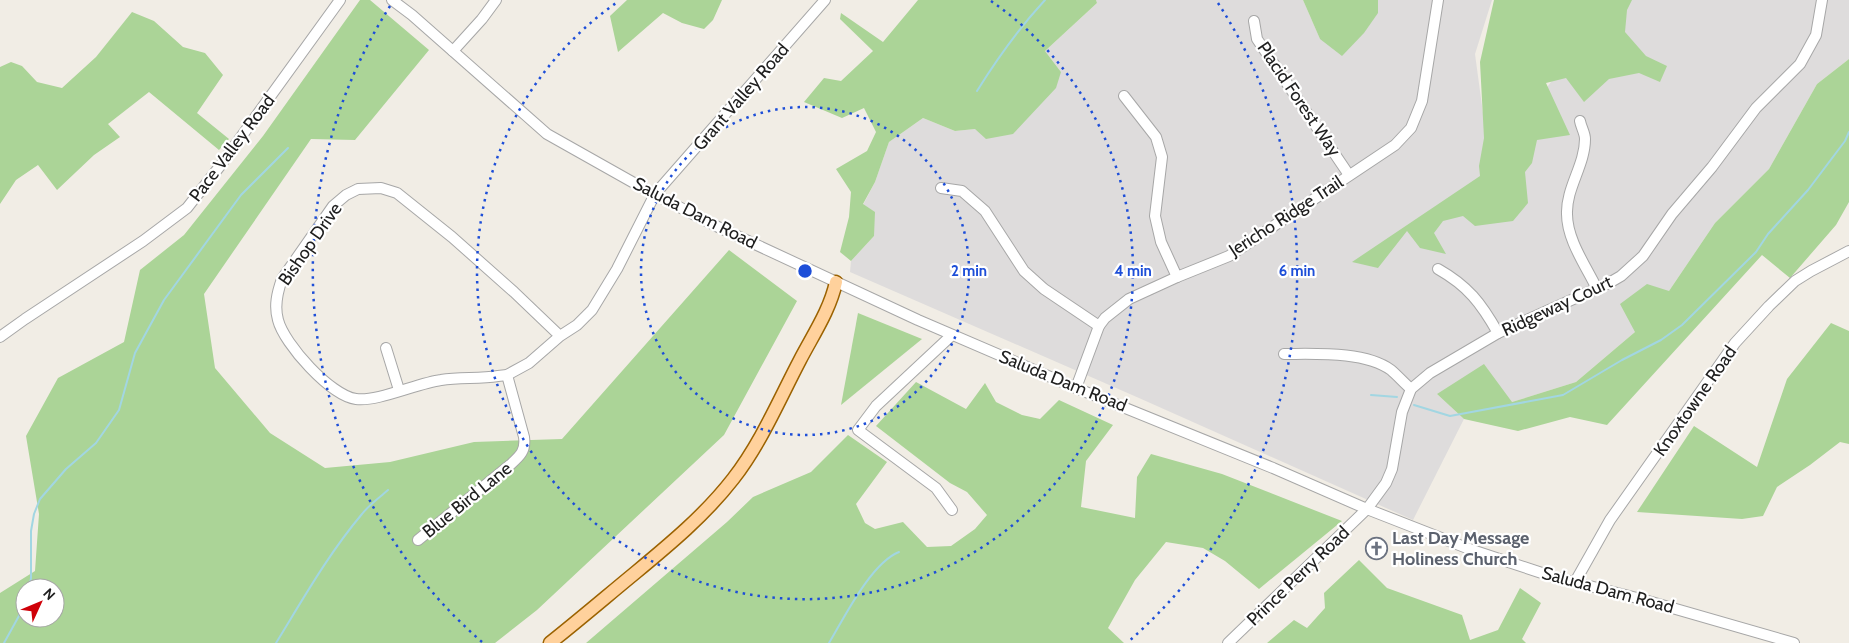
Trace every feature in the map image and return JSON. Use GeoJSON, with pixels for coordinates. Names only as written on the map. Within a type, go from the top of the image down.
{"type":"FeatureCollection","features":[{"type":"Feature","properties":{"kind":"main road"},"geometry":{"type":"LineString","coordinates":[[550,643],[663,551],[710,506],[734,477],[756,443],[784,393],[800,361],[823,296],[836,282]]}},
{"type":"Feature","properties":{"kind":"street","name":"Pace Valley Road"},"geometry":{"type":"LineString","coordinates":[[0,337],[143,241],[187,208],[220,166],[340,0]]}},
{"type":"Feature","properties":{"kind":"street","name":"Saluda Dam Road"},"geometry":{"type":"LineString","coordinates":[[392,0],[547,134],[716,226],[836,282],[952,335],[1076,388],[1273,468],[1367,509],[1472,550],[1575,582],[1650,601],[1781,641],[1794,643]]}},
{"type":"Feature","properties":{"kind":"street"},"geometry":{"type":"LineString","coordinates":[[453,51],[482,19],[496,0]]}},
{"type":"Feature","properties":{"kind":"street","name":"Grant Valley Road"},"geometry":{"type":"LineString","coordinates":[[655,194],[825,0]]}},
{"type":"Feature","properties":{"kind":"street","name":"Jericho Ridge Trail"},"geometry":{"type":"LineString","coordinates":[[1076,388],[1099,326],[1105,318],[1129,299],[1229,256],[1395,145],[1411,128],[1422,101],[1438,0]]}},
{"type":"Feature","properties":{"kind":"street","name":"Ridgeway Court"},"geometry":{"type":"LineString","coordinates":[[1367,509],[1386,483],[1392,469],[1402,412],[1411,389],[1430,373],[1498,333],[1597,289],[1621,276],[1643,256],[1672,214],[1712,167],[1756,108],[1800,64],[1816,35],[1822,0]]}},
{"type":"Feature","properties":{"kind":"street","name":"Placid Forest Way"},"geometry":{"type":"LineString","coordinates":[[1254,21],[1257,39],[1350,175]]}},
{"type":"Feature","properties":{"kind":"street"},"geometry":{"type":"LineString","coordinates":[[1124,96],[1156,137],[1162,157],[1155,216],[1161,242],[1177,277]]}},
{"type":"Feature","properties":{"kind":"street"},"geometry":{"type":"LineString","coordinates":[[1580,121],[1585,138],[1583,152],[1569,198],[1566,217],[1572,238],[1597,289]]}},
{"type":"Feature","properties":{"kind":"street","name":"Bishop Drive"},"geometry":{"type":"LineString","coordinates":[[560,336],[452,237],[397,193],[381,188],[358,188],[346,195],[334,206],[282,279],[277,292],[278,321],[286,338],[325,382],[338,392],[357,400],[440,380],[507,375],[530,363],[560,336],[576,326],[592,310],[617,269],[655,194]]}},
{"type":"Feature","properties":{"kind":"street"},"geometry":{"type":"LineString","coordinates":[[941,188],[962,191],[984,210],[1024,272],[1044,289],[1099,326]]}},
{"type":"Feature","properties":{"kind":"street","name":"Knoxtowne Road"},"geometry":{"type":"LineString","coordinates":[[1575,582],[1610,520],[1735,343],[1795,281],[1811,270],[1849,251]]}},
{"type":"Feature","properties":{"kind":"street"},"geometry":{"type":"LineString","coordinates":[[1438,269],[1467,288],[1477,299],[1498,333]]}},
{"type":"Feature","properties":{"kind":"street"},"geometry":{"type":"LineString","coordinates":[[952,335],[876,406],[858,430],[936,488],[952,510]]}},
{"type":"Feature","properties":{"kind":"street"},"geometry":{"type":"LineString","coordinates":[[386,348],[399,390]]}},
{"type":"Feature","properties":{"kind":"street"},"geometry":{"type":"LineString","coordinates":[[1284,354],[1331,354],[1372,361],[1391,370],[1411,389]]}},
{"type":"Feature","properties":{"kind":"street","name":"Blue Bird Lane"},"geometry":{"type":"LineString","coordinates":[[418,540],[510,466],[522,454],[525,444],[524,437],[507,375]]}},
{"type":"Feature","properties":{"kind":"street","name":"Prince Perry Road"},"geometry":{"type":"LineString","coordinates":[[1228,643],[1367,509]]}},
{"type":"Feature","properties":{"kind":"shaded area"},"geometry":{"type":"Polygon","coordinates":[[[1096,0],[1303,0],[1320,39],[1378,13],[1378,0],[1492,0],[1475,54],[1490,165],[1611,0],[1849,0],[1849,59],[1817,84],[1769,169],[1715,223],[1669,291],[1635,332],[1576,382],[1512,402],[1437,394],[1464,419],[1413,520],[850,272],[851,261],[874,236],[863,205],[875,182],[889,142],[923,118],[955,131],[975,129],[1061,72],[1045,51],[1097,3],[1096,0]]]}},
{"type":"Feature","properties":{"kind":"green space"},"geometry":{"type":"Polygon","coordinates":[[[360,0],[370,0],[429,50],[355,140],[311,139],[204,294],[215,368],[270,433],[325,468],[390,462],[474,442],[562,439],[729,250],[797,301],[724,435],[537,610],[495,643],[0,643],[0,593],[15,584],[15,628],[65,628],[65,578],[24,578],[35,571],[39,514],[26,436],[58,378],[124,342],[140,270],[184,235],[263,136],[360,0]]]}},
{"type":"Feature","properties":{"kind":"green space"},"geometry":{"type":"Polygon","coordinates":[[[627,0],[722,0],[713,20],[704,29],[682,23],[663,13],[618,52],[610,16],[627,0]]]}},
{"type":"Feature","properties":{"kind":"green space"},"geometry":{"type":"Polygon","coordinates":[[[918,0],[1096,0],[1097,3],[1045,51],[1061,72],[1056,88],[1013,134],[986,139],[975,129],[955,131],[923,118],[889,142],[875,182],[863,204],[875,212],[874,236],[851,261],[840,252],[849,217],[851,192],[836,169],[867,151],[876,132],[864,108],[842,118],[804,102],[824,78],[841,81],[873,51],[840,19],[841,13],[883,42],[918,0]]]}},
{"type":"Feature","properties":{"kind":"green space"},"geometry":{"type":"Polygon","coordinates":[[[1303,0],[1378,0],[1378,13],[1364,33],[1342,56],[1320,39],[1303,0]]]}},
{"type":"Feature","properties":{"kind":"green space"},"geometry":{"type":"Polygon","coordinates":[[[1494,0],[1632,0],[1627,10],[1625,32],[1646,56],[1667,66],[1660,82],[1639,73],[1609,79],[1584,102],[1566,78],[1546,83],[1570,135],[1537,140],[1532,163],[1525,172],[1528,203],[1513,221],[1475,226],[1463,216],[1443,221],[1434,233],[1446,254],[1420,248],[1407,231],[1378,268],[1352,262],[1480,176],[1479,166],[1484,138],[1480,62],[1494,0]]]}},
{"type":"Feature","properties":{"kind":"green space"},"geometry":{"type":"Polygon","coordinates":[[[132,12],[154,21],[183,47],[205,53],[223,75],[197,113],[229,139],[219,150],[149,92],[108,124],[120,137],[94,155],[57,190],[38,165],[16,180],[0,204],[0,67],[11,62],[22,66],[37,82],[62,88],[96,57],[132,12]]]}},
{"type":"Feature","properties":{"kind":"green space"},"geometry":{"type":"Polygon","coordinates":[[[1849,59],[1849,202],[1836,225],[1790,278],[1762,255],[1607,425],[1570,417],[1518,431],[1464,419],[1437,394],[1484,364],[1512,402],[1576,382],[1635,332],[1620,304],[1647,284],[1669,291],[1715,223],[1769,169],[1817,84],[1849,59]]]}},
{"type":"Feature","properties":{"kind":"green space"},"geometry":{"type":"Polygon","coordinates":[[[858,313],[922,339],[841,405],[858,313]]]}},
{"type":"Feature","properties":{"kind":"green space"},"geometry":{"type":"Polygon","coordinates":[[[1831,323],[1849,331],[1849,444],[1840,442],[1777,487],[1763,516],[1742,519],[1637,512],[1694,426],[1757,467],[1787,379],[1831,323]]]}},
{"type":"Feature","properties":{"kind":"green space"},"geometry":{"type":"Polygon","coordinates":[[[916,382],[966,409],[985,383],[996,402],[1022,415],[1040,419],[1059,400],[1113,425],[1086,461],[1081,507],[1135,518],[1137,477],[1151,454],[1222,474],[1342,521],[1259,589],[1225,561],[1203,548],[1166,542],[1135,580],[1108,628],[1124,643],[586,643],[727,522],[753,497],[811,472],[848,435],[887,462],[856,504],[865,523],[875,529],[903,522],[927,547],[951,546],[975,529],[987,515],[967,492],[950,483],[876,426],[916,382]]]}},
{"type":"Feature","properties":{"kind":"green space"},"geometry":{"type":"Polygon","coordinates":[[[1359,560],[1387,588],[1462,615],[1470,640],[1498,630],[1520,588],[1541,603],[1522,639],[1526,643],[1267,643],[1294,620],[1307,628],[1325,608],[1324,593],[1359,560]]]}},
{"type":"Feature","properties":{"kind":"waterway"},"geometry":{"type":"LineString","coordinates":[[977,91],[1009,44],[1045,0]]}},
{"type":"Feature","properties":{"kind":"waterway"},"geometry":{"type":"LineString","coordinates":[[1414,405],[1450,416],[1563,395],[1622,360],[1661,340],[1682,325],[1756,252],[1768,234],[1808,190],[1845,141],[1849,132]]}},
{"type":"Feature","properties":{"kind":"waterway"},"geometry":{"type":"LineString","coordinates":[[31,578],[31,531],[34,514],[40,499],[66,469],[96,443],[119,410],[135,353],[164,300],[241,195],[288,148]]}},
{"type":"Feature","properties":{"kind":"waterway"},"geometry":{"type":"LineString","coordinates":[[1371,395],[1397,397]]}},
{"type":"Feature","properties":{"kind":"waterway"},"geometry":{"type":"LineString","coordinates":[[276,643],[338,544],[365,511],[388,490]]}},
{"type":"Feature","properties":{"kind":"waterway"},"geometry":{"type":"LineString","coordinates":[[829,643],[859,592],[878,567],[899,552]]}},
{"type":"Feature","properties":{"kind":"waterway"},"geometry":{"type":"LineString","coordinates":[[4,643],[15,623]]}},
{"type":"Feature","properties":{"kind":"place","name":"Last Day Message Holiness Church"},"geometry":{"type":"Point","coordinates":[1376,548]}}]}
